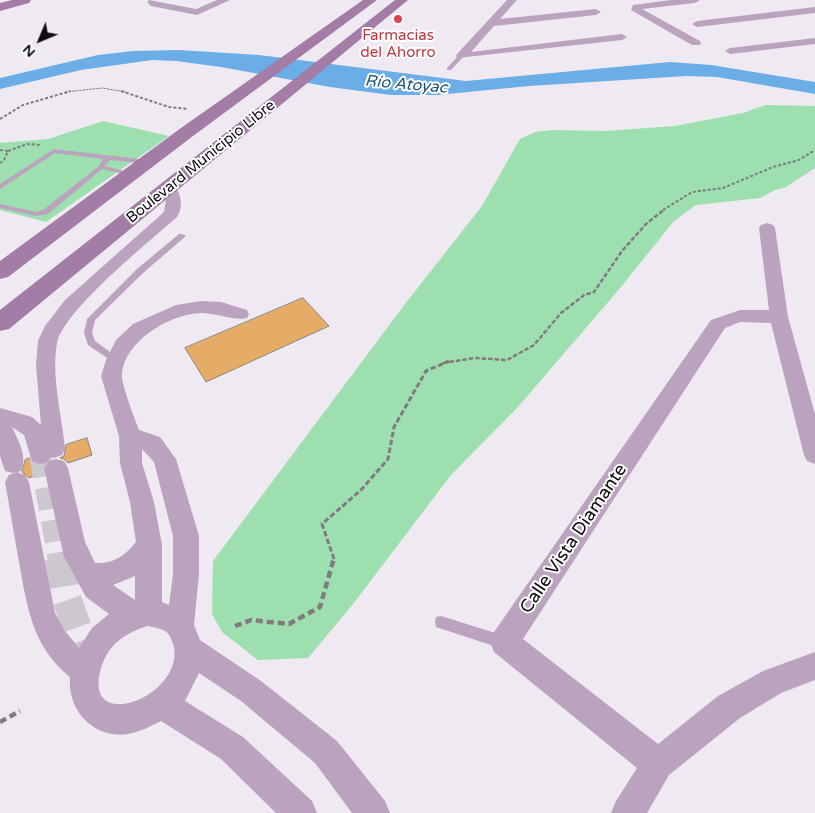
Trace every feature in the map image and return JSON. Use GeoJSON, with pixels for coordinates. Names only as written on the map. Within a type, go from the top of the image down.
{"type":"FeatureCollection","features":[{"type":"Feature","properties":{"kind":"main road"},"geometry":{"type":"LineString","coordinates":[[0,1],[5,0]]}},
{"type":"Feature","properties":{"kind":"main road"},"geometry":{"type":"LineString","coordinates":[[0,7],[24,0]]}},
{"type":"Feature","properties":{"kind":"main road","name":"Boulevard Municipio Libre"},"geometry":{"type":"LineString","coordinates":[[0,272],[187,132],[371,0]]}},
{"type":"Feature","properties":{"kind":"main road","name":"Boulevard Municipio Libre"},"geometry":{"type":"LineString","coordinates":[[0,323],[402,0]]}},
{"type":"Feature","properties":{"kind":"street"},"geometry":{"type":"LineString","coordinates":[[154,1],[154,4],[197,12],[225,0]]}},
{"type":"Feature","properties":{"kind":"street"},"geometry":{"type":"LineString","coordinates":[[461,56],[512,0]]}},
{"type":"Feature","properties":{"kind":"street"},"geometry":{"type":"LineString","coordinates":[[695,0],[636,7],[636,10],[696,43]]}},
{"type":"Feature","properties":{"kind":"street"},"geometry":{"type":"LineString","coordinates":[[532,6],[548,17]]}},
{"type":"Feature","properties":{"kind":"street"},"geometry":{"type":"LineString","coordinates":[[697,24],[815,10]]}},
{"type":"Feature","properties":{"kind":"street"},"geometry":{"type":"LineString","coordinates":[[491,23],[596,12]]}},
{"type":"Feature","properties":{"kind":"street"},"geometry":{"type":"LineString","coordinates":[[461,56],[622,37]]}},
{"type":"Feature","properties":{"kind":"street"},"geometry":{"type":"LineString","coordinates":[[730,51],[815,41]]}},
{"type":"Feature","properties":{"kind":"street"},"geometry":{"type":"LineString","coordinates":[[169,187],[175,205],[172,214],[71,304],[60,318],[49,339],[45,358],[50,457],[72,542],[77,557],[96,588],[141,615],[166,617],[185,638],[326,752],[373,813]]}},
{"type":"Feature","properties":{"kind":"street"},"geometry":{"type":"LineString","coordinates":[[767,228],[779,317],[815,455]]}},
{"type":"Feature","properties":{"kind":"street"},"geometry":{"type":"LineString","coordinates":[[141,615],[149,545],[142,502],[131,463],[130,436],[112,376],[116,360],[123,345],[140,329],[182,310],[201,307],[221,308],[240,314]]}},
{"type":"Feature","properties":{"kind":"street","name":"Calle Vista Diamante"},"geometry":{"type":"LineString","coordinates":[[504,642],[718,324],[728,318],[742,315],[779,317]]}},
{"type":"Feature","properties":{"kind":"street"},"geometry":{"type":"LineString","coordinates":[[0,416],[21,420],[36,433],[50,457]]}},
{"type":"Feature","properties":{"kind":"street"},"geometry":{"type":"LineString","coordinates":[[0,425],[9,444],[42,616],[55,641],[67,657],[84,670]]}},
{"type":"Feature","properties":{"kind":"street"},"geometry":{"type":"LineString","coordinates":[[130,436],[152,443],[165,459],[186,536],[183,679],[162,704],[138,717],[115,719],[95,710],[84,693],[84,670],[93,647],[111,628],[141,615]]}},
{"type":"Feature","properties":{"kind":"street"},"geometry":{"type":"LineString","coordinates":[[88,575],[117,574],[130,567],[142,556],[149,545]]}},
{"type":"Feature","properties":{"kind":"street"},"geometry":{"type":"LineString","coordinates":[[504,642],[658,764]]}},
{"type":"Feature","properties":{"kind":"street"},"geometry":{"type":"LineString","coordinates":[[628,813],[658,764],[729,707],[773,681],[815,666]]}},
{"type":"Feature","properties":{"kind":"street"},"geometry":{"type":"LineString","coordinates":[[162,704],[232,748],[300,813]]}},
{"type":"Feature","properties":{"kind":"lane"},"geometry":{"type":"LineString","coordinates":[[448,69],[461,56]]}},
{"type":"Feature","properties":{"kind":"lane"},"geometry":{"type":"LineString","coordinates":[[0,188],[54,151],[108,157],[139,168]]}},
{"type":"Feature","properties":{"kind":"lane"},"geometry":{"type":"LineString","coordinates":[[0,206],[41,214],[101,167],[108,157]]}},
{"type":"Feature","properties":{"kind":"lane"},"geometry":{"type":"LineString","coordinates":[[101,167],[139,168]]}},
{"type":"Feature","properties":{"kind":"lane"},"geometry":{"type":"LineString","coordinates":[[116,360],[91,342],[88,333],[91,319],[140,271],[182,236]]}},
{"type":"Feature","properties":{"kind":"lane"},"geometry":{"type":"LineString","coordinates":[[441,622],[504,642]]}},
{"type":"Feature","properties":{"kind":"path"},"geometry":{"type":"LineString","coordinates":[[0,118],[8,111],[43,98],[79,89],[97,88],[114,89],[176,109],[194,109]]}},
{"type":"Feature","properties":{"kind":"path"},"geometry":{"type":"LineString","coordinates":[[0,150],[8,150],[27,144],[39,145],[54,151]]}},
{"type":"Feature","properties":{"kind":"path"},"geometry":{"type":"LineString","coordinates":[[0,163],[4,160],[8,150]]}},
{"type":"Feature","properties":{"kind":"path"},"geometry":{"type":"LineString","coordinates":[[234,626],[251,620],[289,624],[320,607],[334,558],[322,524],[362,490],[388,460],[394,427],[426,372],[444,362],[475,358],[507,360],[534,345],[561,313],[584,295],[594,292],[622,251],[646,224],[667,207],[692,192],[723,188],[764,170],[799,160],[815,150]]}},
{"type":"Feature","properties":{"kind":"path"},"geometry":{"type":"LineString","coordinates":[[0,722],[20,711]]}},
{"type":"Feature","properties":{"kind":"green space"},"geometry":{"type":"Polygon","coordinates":[[[765,105],[815,106],[815,168],[786,187],[775,190],[760,198],[696,205],[674,221],[616,293],[517,408],[451,475],[353,604],[308,658],[258,660],[222,632],[212,614],[213,561],[405,304],[482,206],[520,139],[535,132],[552,130],[605,131],[675,126],[743,113],[765,105]]]}},
{"type":"Feature","properties":{"kind":"green space"},"geometry":{"type":"Polygon","coordinates":[[[103,121],[169,136],[46,222],[0,210],[0,143],[48,139],[103,121]]]}},
{"type":"Feature","properties":{"kind":"water","name":"Río Atoyac"},"geometry":{"type":"Polygon","coordinates":[[[179,50],[259,55],[466,81],[670,62],[711,65],[815,82],[815,94],[717,77],[686,76],[529,86],[437,95],[391,95],[330,87],[221,67],[152,60],[81,70],[0,89],[0,78],[98,55],[133,51],[179,50]]]}},
{"type":"Feature","properties":{"kind":"building"},"geometry":{"type":"Polygon","coordinates":[[[303,298],[329,326],[206,382],[185,348],[303,298]]]}},
{"type":"Feature","properties":{"kind":"building"},"geometry":{"type":"Polygon","coordinates":[[[87,438],[92,455],[68,463],[60,458],[64,456],[66,445],[87,438]]]}},
{"type":"Feature","properties":{"kind":"building"},"geometry":{"type":"Polygon","coordinates":[[[29,458],[31,463],[39,466],[44,465],[43,472],[29,478],[22,472],[25,460],[29,458]]]}},
{"type":"Feature","properties":{"kind":"tunnel"},"geometry":{"type":"LineString","coordinates":[[40,455],[59,559]]}},
{"type":"Feature","properties":{"kind":"tunnel"},"geometry":{"type":"LineString","coordinates":[[59,558],[66,597],[88,658]]}},
{"type":"Feature","properties":{"kind":"place","name":"Farmacias del Ahorro"},"geometry":{"type":"Point","coordinates":[398,19]}}]}
